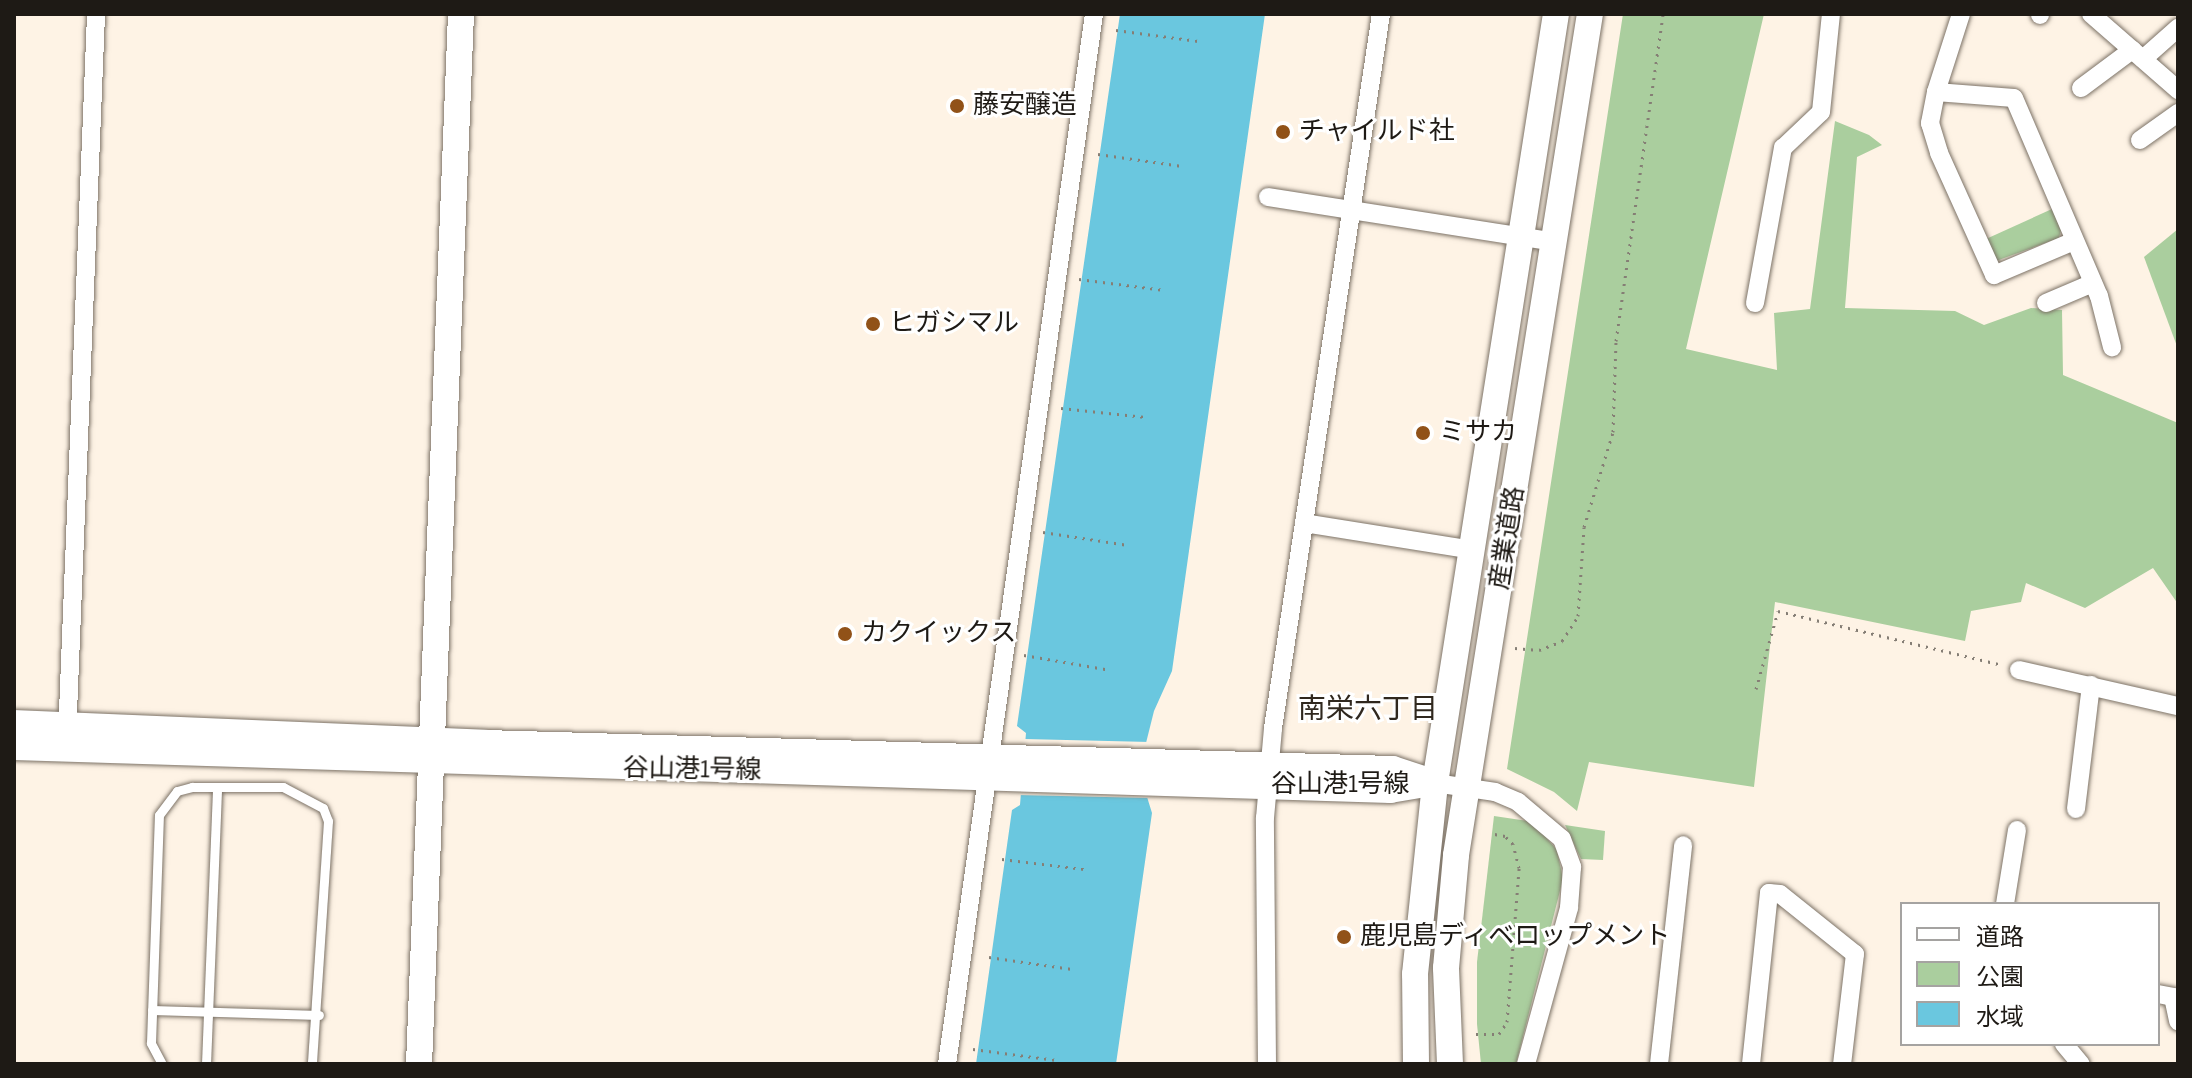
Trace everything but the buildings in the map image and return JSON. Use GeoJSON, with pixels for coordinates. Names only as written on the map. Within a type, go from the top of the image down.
{"type":"FeatureCollection","features":[{"type":"Feature","properties":{"kind":"street"},"geometry":{"type":"LineString","coordinates":[[67,737],[96,14]]}},
{"type":"Feature","properties":{"kind":"street"},"geometry":{"type":"LineString","coordinates":[[419,1064],[461,14]]}},
{"type":"Feature","properties":{"kind":"street"},"geometry":{"type":"LineString","coordinates":[[947,1064],[1094,14]]}},
{"type":"Feature","properties":{"kind":"street"},"geometry":{"type":"LineString","coordinates":[[1267,1064],[1269,775],[1381,14]]}},
{"type":"Feature","properties":{"kind":"street","name":"産業道路"},"geometry":{"type":"LineString","coordinates":[[1416,1064],[1415,974],[1435,783],[1556,14]]}},
{"type":"Feature","properties":{"kind":"street","name":"産業道路"},"geometry":{"type":"LineString","coordinates":[[1450,1064],[1446,968],[1465,788],[1590,14]]}},
{"type":"Feature","properties":{"kind":"street"},"geometry":{"type":"LineString","coordinates":[[1755,303],[1783,148],[1821,112],[1831,14]]}},
{"type":"Feature","properties":{"kind":"street"},"geometry":{"type":"LineString","coordinates":[[1961,14],[1936,92],[1930,123],[1939,153],[1994,275],[2074,241]]}},
{"type":"Feature","properties":{"kind":"street"},"geometry":{"type":"LineString","coordinates":[[2091,14],[2178,90]]}},
{"type":"Feature","properties":{"kind":"street"},"geometry":{"type":"LineString","coordinates":[[2081,88],[2178,28]]}},
{"type":"Feature","properties":{"kind":"street"},"geometry":{"type":"LineString","coordinates":[[1936,92],[2014,98],[2093,283],[2112,347]]}},
{"type":"Feature","properties":{"kind":"street"},"geometry":{"type":"LineString","coordinates":[[2140,140],[2178,113]]}},
{"type":"Feature","properties":{"kind":"street"},"geometry":{"type":"LineString","coordinates":[[1268,197],[1554,242]]}},
{"type":"Feature","properties":{"kind":"street"},"geometry":{"type":"LineString","coordinates":[[2046,303],[2093,283]]}},
{"type":"Feature","properties":{"kind":"street"},"geometry":{"type":"LineString","coordinates":[[1304,523],[1473,550]]}},
{"type":"Feature","properties":{"kind":"street"},"geometry":{"type":"LineString","coordinates":[[2019,670],[2178,706]]}},
{"type":"Feature","properties":{"kind":"street"},"geometry":{"type":"LineString","coordinates":[[2076,809],[2091,685]]}},
{"type":"Feature","properties":{"kind":"street","name":"谷山港1号線"},"geometry":{"type":"LineString","coordinates":[[14,723],[67,737],[431,752],[1157,770],[1269,775],[1390,790],[1435,783]]}},
{"type":"Feature","properties":{"kind":"street","name":"谷山港1号線"},"geometry":{"type":"LineString","coordinates":[[14,747],[67,737]]}},
{"type":"Feature","properties":{"kind":"street"},"geometry":{"type":"LineString","coordinates":[[1435,783],[1495,792],[1537,815],[1562,839],[1572,867],[1569,908],[1526,1064]]}},
{"type":"Feature","properties":{"kind":"street"},"geometry":{"type":"LineString","coordinates":[[2005,902],[2017,830]]}},
{"type":"Feature","properties":{"kind":"street"},"geometry":{"type":"LineString","coordinates":[[1659,1064],[1683,845]]}},
{"type":"Feature","properties":{"kind":"street"},"geometry":{"type":"LineString","coordinates":[[1751,1064],[1769,893],[1780,894],[1855,954],[1842,1064]]}},
{"type":"Feature","properties":{"kind":"street"},"geometry":{"type":"LineString","coordinates":[[2160,994],[2173,997],[2178,1021]]}},
{"type":"Feature","properties":{"kind":"street"},"geometry":{"type":"LineString","coordinates":[[2066,1046],[2081,1064]]}},
{"type":"Feature","properties":{"kind":"lane"},"geometry":{"type":"LineString","coordinates":[[206,1064],[217,787]]}},
{"type":"Feature","properties":{"kind":"lane"},"geometry":{"type":"LineString","coordinates":[[156,1062],[152,1010],[159,815],[177,791],[217,787],[283,787],[323,808],[328,821],[319,1015],[312,1064]]}},
{"type":"Feature","properties":{"kind":"lane"},"geometry":{"type":"LineString","coordinates":[[152,1010],[319,1015]]}},
{"type":"Feature","properties":{"kind":"path"},"geometry":{"type":"LineString","coordinates":[[1515,648],[1539,650],[1562,641],[1578,616],[1584,527],[1613,432],[1616,341],[1663,14]]}},
{"type":"Feature","properties":{"kind":"path"},"geometry":{"type":"LineString","coordinates":[[1116,30],[1198,41]]}},
{"type":"Feature","properties":{"kind":"path"},"geometry":{"type":"LineString","coordinates":[[1098,154],[1182,166]]}},
{"type":"Feature","properties":{"kind":"path"},"geometry":{"type":"LineString","coordinates":[[1079,279],[1164,290]]}},
{"type":"Feature","properties":{"kind":"path"},"geometry":{"type":"LineString","coordinates":[[1061,408],[1146,417]]}},
{"type":"Feature","properties":{"kind":"path"},"geometry":{"type":"LineString","coordinates":[[1043,532],[1128,545]]}},
{"type":"Feature","properties":{"kind":"path"},"geometry":{"type":"LineString","coordinates":[[1756,689],[1778,611],[2019,670]]}},
{"type":"Feature","properties":{"kind":"path"},"geometry":{"type":"LineString","coordinates":[[1024,655],[1111,670]]}},
{"type":"Feature","properties":{"kind":"path"},"geometry":{"type":"LineString","coordinates":[[1476,1034],[1499,1034],[1507,1022],[1519,868],[1513,844],[1489,833]]}},
{"type":"Feature","properties":{"kind":"path"},"geometry":{"type":"LineString","coordinates":[[1002,859],[1084,869]]}},
{"type":"Feature","properties":{"kind":"path"},"geometry":{"type":"LineString","coordinates":[[989,957],[1072,969]]}},
{"type":"Feature","properties":{"kind":"path"},"geometry":{"type":"LineString","coordinates":[[973,1049],[1056,1060]]}},
{"type":"Feature","properties":{"kind":"green space"},"geometry":{"type":"Polygon","coordinates":[[[1623,14],[1764,14],[1686,349],[1777,370],[1774,313],[1810,309],[1835,121],[1869,135],[1882,145],[1857,157],[1845,308],[1955,311],[1984,325],[2031,308],[2062,310],[2063,375],[2178,423],[2178,604],[2153,568],[2085,608],[2026,583],[2021,602],[1971,611],[1965,641],[1775,602],[1754,787],[1589,762],[1577,811],[1554,792],[1507,769],[1623,14]]]}},
{"type":"Feature","properties":{"kind":"green space"},"geometry":{"type":"Polygon","coordinates":[[[2052,209],[2061,230],[2059,238],[1996,261],[1986,239],[2052,209]]]}},
{"type":"Feature","properties":{"kind":"green space"},"geometry":{"type":"Polygon","coordinates":[[[2178,229],[2178,349],[2144,257],[2178,229]]]}},
{"type":"Feature","properties":{"kind":"green space"},"geometry":{"type":"Polygon","coordinates":[[[1494,816],[1527,821],[1543,834],[1557,850],[1563,879],[1516,1064],[1481,1064],[1477,1024],[1477,962],[1494,816]]]}},
{"type":"Feature","properties":{"kind":"green space"},"geometry":{"type":"Polygon","coordinates":[[[1565,825],[1605,831],[1603,860],[1581,859],[1565,825]]]}},
{"type":"Feature","properties":{"kind":"water"},"geometry":{"type":"Polygon","coordinates":[[[1120,14],[1265,14],[1172,671],[1154,711],[1139,771],[1152,813],[1116,1064],[976,1064],[1012,810],[1020,805],[1026,733],[1017,726],[1120,14]]]}},
{"type":"Feature","properties":{"kind":"pier"},"geometry":{"type":"Polygon","coordinates":[[[1025,739],[1150,742],[1143,771],[1150,798],[1017,795],[1025,739]]]}},
{"type":"Feature","properties":{"kind":"place","name":"藤安醸造"},"geometry":{"type":"Point","coordinates":[957,106]}},
{"type":"Feature","properties":{"kind":"place","name":"チャイルド社"},"geometry":{"type":"Point","coordinates":[1283,132]}},
{"type":"Feature","properties":{"kind":"place","name":"ヒガシマル"},"geometry":{"type":"Point","coordinates":[873,324]}},
{"type":"Feature","properties":{"kind":"place","name":"ミサカ"},"geometry":{"type":"Point","coordinates":[1423,433]}},
{"type":"Feature","properties":{"kind":"place","name":"カクイックス"},"geometry":{"type":"Point","coordinates":[845,634]}},
{"type":"Feature","properties":{"kind":"place","name":"鹿児島ディベロップメント"},"geometry":{"type":"Point","coordinates":[1344,937]}},
{"type":"Feature","properties":{"kind":"district","name":"南栄六丁目"},"geometry":{"type":"Point","coordinates":[1368,710]}}]}
